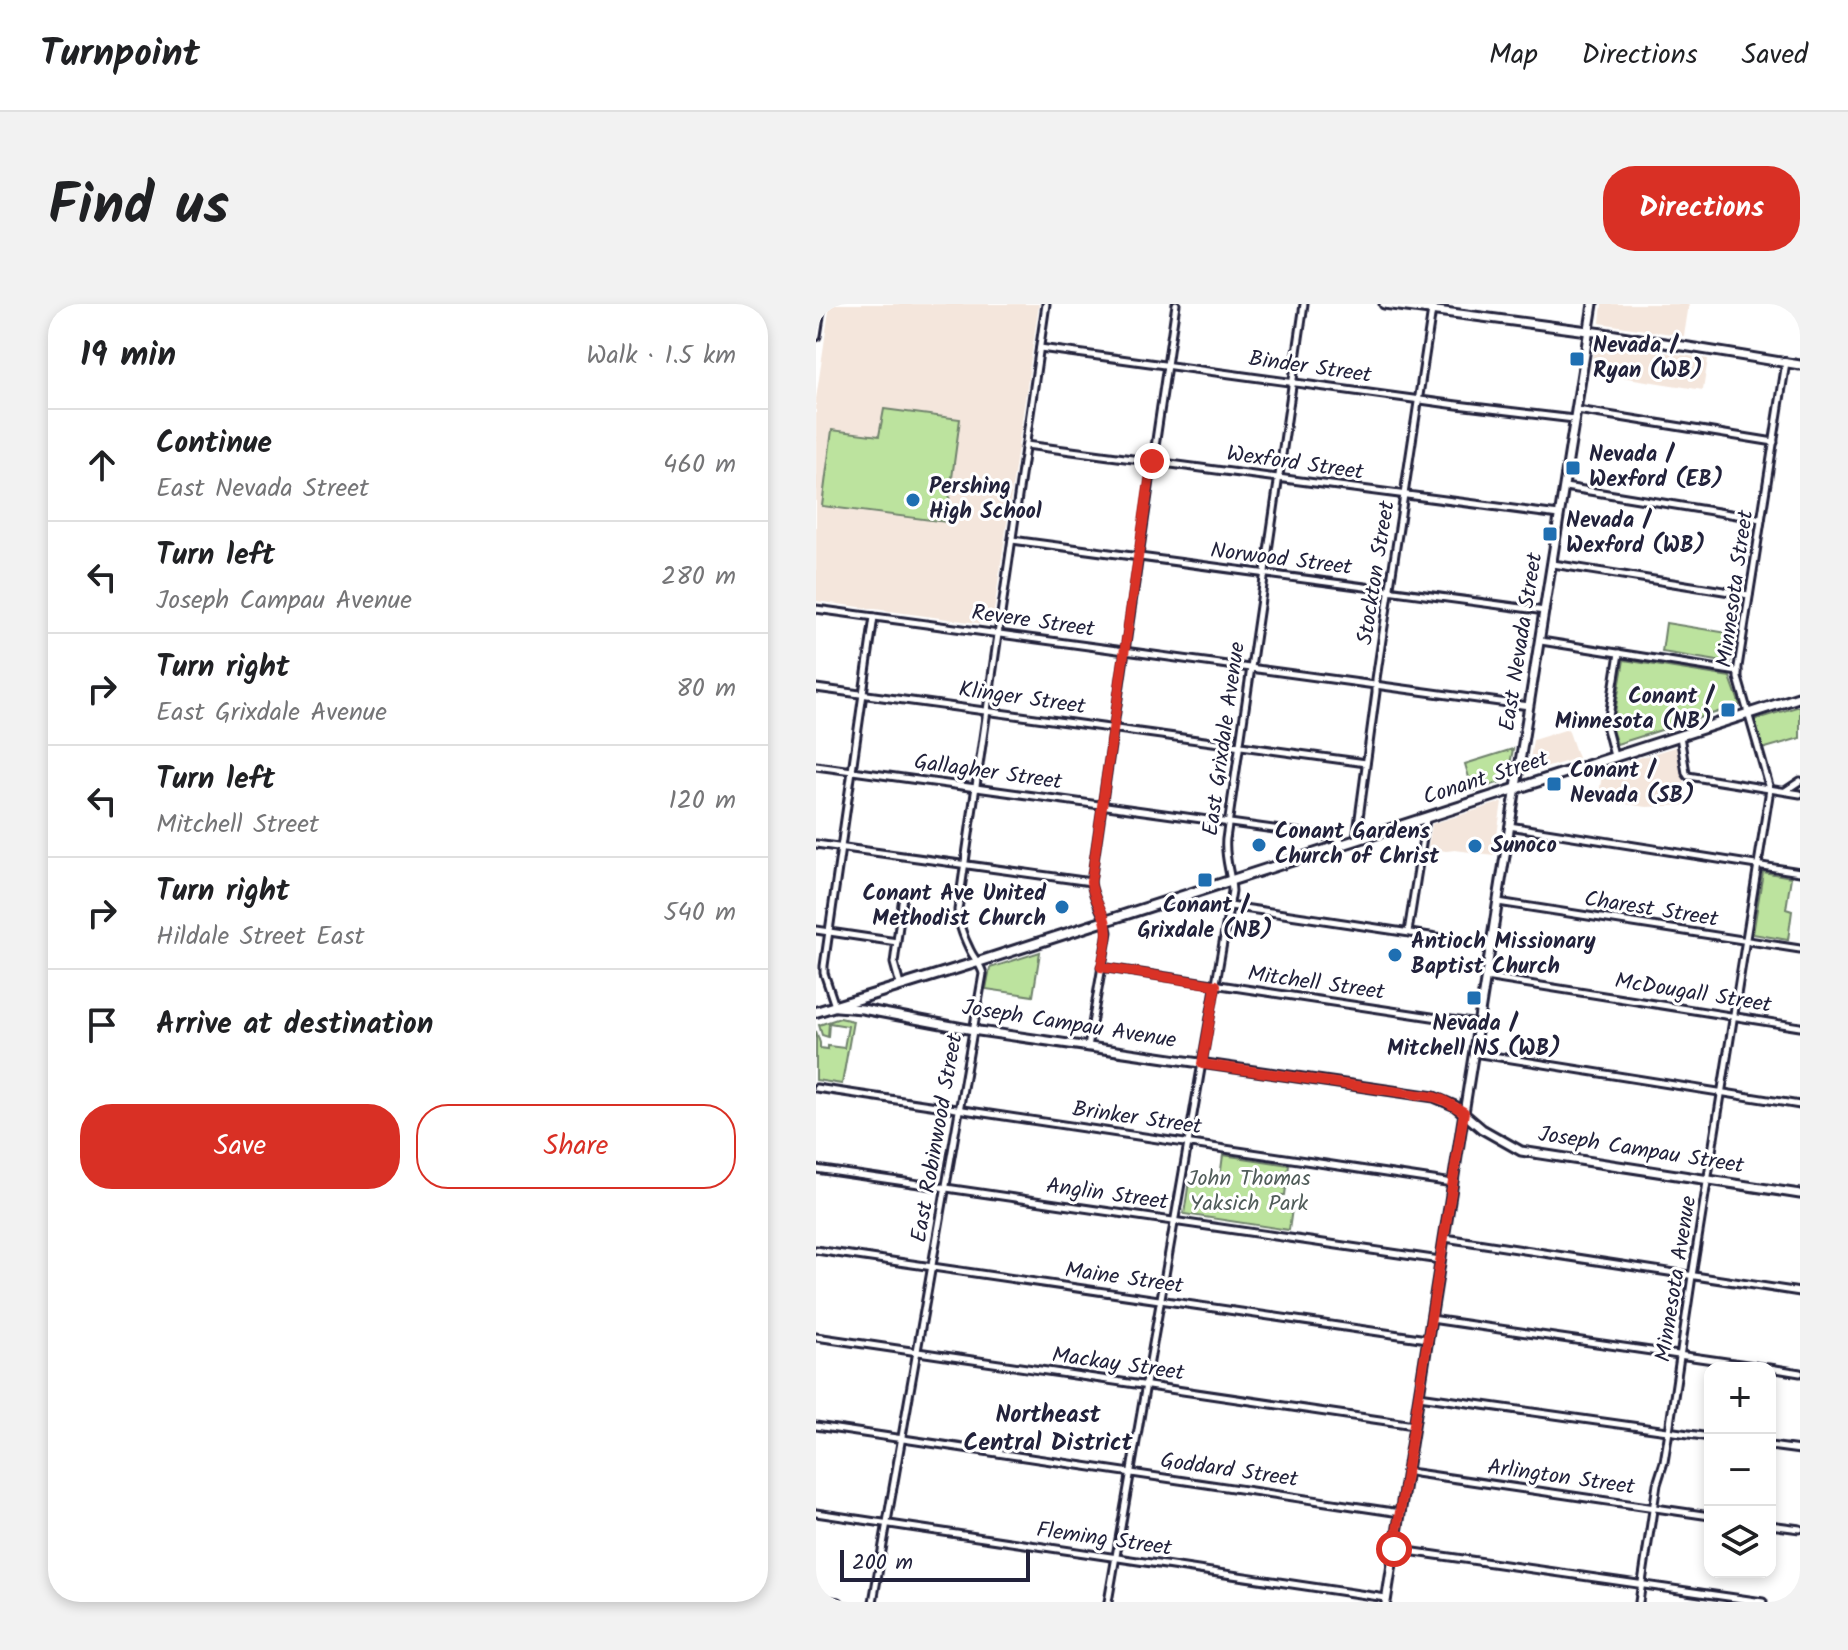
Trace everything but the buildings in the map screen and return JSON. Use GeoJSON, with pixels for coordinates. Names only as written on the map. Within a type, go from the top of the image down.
{"type":"FeatureCollection","features":[{"type":"Feature","properties":{"kind":"main road","name":"Conant Street"},"geometry":{"type":"LineString","coordinates":[[816,1012],[1800,697]]}},
{"type":"Feature","properties":{"kind":"street","name":"East Robinwood Street"},"geometry":{"type":"LineString","coordinates":[[873,1602],[983,974],[970,952],[958,915],[1046,304]]}},
{"type":"Feature","properties":{"kind":"street"},"geometry":{"type":"LineString","coordinates":[[1088,1047],[1108,932],[1091,882],[1176,304]]}},
{"type":"Feature","properties":{"kind":"street","name":"East Grixdale Avenue"},"geometry":{"type":"LineString","coordinates":[[1108,1602],[1230,906],[1232,880],[1224,853],[1304,304]]}},
{"type":"Feature","properties":{"kind":"street"},"geometry":{"type":"LineString","coordinates":[[1384,304],[1800,365]]}},
{"type":"Feature","properties":{"kind":"street","name":"East Nevada Street"},"geometry":{"type":"LineString","coordinates":[[1386,1600],[1593,304]]}},
{"type":"Feature","properties":{"kind":"street"},"geometry":{"type":"LineString","coordinates":[[816,336],[819,307]]}},
{"type":"Feature","properties":{"kind":"street","name":"Stockton Street"},"geometry":{"type":"LineString","coordinates":[[1356,840],[1432,310]]}},
{"type":"Feature","properties":{"kind":"street","name":"Binder Street"},"geometry":{"type":"LineString","coordinates":[[1040,348],[1420,399],[1576,414],[1774,442]]}},
{"type":"Feature","properties":{"kind":"street","name":"Minnesota Street"},"geometry":{"type":"LineString","coordinates":[[1758,865],[1770,789],[1738,672],[1786,362]]}},
{"type":"Feature","properties":{"kind":"street","name":"Wexford Street"},"geometry":{"type":"LineString","coordinates":[[1026,445],[1560,515]]}},
{"type":"Feature","properties":{"kind":"street"},"geometry":{"type":"LineString","coordinates":[[1565,487],[1761,519]]}},
{"type":"Feature","properties":{"kind":"street","name":"Norwood Street"},"geometry":{"type":"LineString","coordinates":[[1012,540],[1545,611]]}},
{"type":"Feature","properties":{"kind":"street"},"geometry":{"type":"LineString","coordinates":[[1553,564],[1749,595]]}},
{"type":"Feature","properties":{"kind":"street","name":"Revere Street"},"geometry":{"type":"LineString","coordinates":[[816,609],[1530,707]]}},
{"type":"Feature","properties":{"kind":"street"},"geometry":{"type":"LineString","coordinates":[[833,1007],[823,970],[874,617]]}},
{"type":"Feature","properties":{"kind":"street"},"geometry":{"type":"LineString","coordinates":[[1541,641],[1738,672]]}},
{"type":"Feature","properties":{"kind":"street"},"geometry":{"type":"LineString","coordinates":[[1614,756],[1607,729],[1619,653]]}},
{"type":"Feature","properties":{"kind":"street","name":"Klinger Street"},"geometry":{"type":"LineString","coordinates":[[816,688],[1366,763]]}},
{"type":"Feature","properties":{"kind":"street"},"geometry":{"type":"LineString","coordinates":[[1679,736],[1688,776],[1800,794]]}},
{"type":"Feature","properties":{"kind":"street","name":"Gallagher Street"},"geometry":{"type":"LineString","coordinates":[[816,766],[1332,837],[1345,843]]}},
{"type":"Feature","properties":{"kind":"street"},"geometry":{"type":"LineString","coordinates":[[1784,792],[1800,781]]}},
{"type":"Feature","properties":{"kind":"street"},"geometry":{"type":"LineString","coordinates":[[1408,932],[1427,817]]}},
{"type":"Feature","properties":{"kind":"street"},"geometry":{"type":"LineString","coordinates":[[1509,826],[1800,872]]}},
{"type":"Feature","properties":{"kind":"street"},"geometry":{"type":"LineString","coordinates":[[816,844],[1091,882]]}},
{"type":"Feature","properties":{"kind":"street","name":"Minnesota Avenue"},"geometry":{"type":"LineString","coordinates":[[1639,1602],[1758,865]]}},
{"type":"Feature","properties":{"kind":"street"},"geometry":{"type":"LineString","coordinates":[[900,986],[894,963],[903,896]]}},
{"type":"Feature","properties":{"kind":"street","name":"Charest Street"},"geometry":{"type":"LineString","coordinates":[[1497,902],[1800,949]]}},
{"type":"Feature","properties":{"kind":"street"},"geometry":{"type":"LineString","coordinates":[[1230,906],[1490,945]]}},
{"type":"Feature","properties":{"kind":"street"},"geometry":{"type":"LineString","coordinates":[[816,930],[897,942]]}},
{"type":"Feature","properties":{"kind":"street","name":"Mitchell Street"},"geometry":{"type":"LineString","coordinates":[[1101,968],[1478,1024]]}},
{"type":"Feature","properties":{"kind":"street","name":"McDougall Street"},"geometry":{"type":"LineString","coordinates":[[1485,977],[1800,1027]]}},
{"type":"Feature","properties":{"kind":"street","name":"Joseph Campau Avenue"},"geometry":{"type":"LineString","coordinates":[[833,1007],[1434,1097],[1464,1112],[1482,1129]]}},
{"type":"Feature","properties":{"kind":"street"},"geometry":{"type":"LineString","coordinates":[[1473,1053],[1800,1105]]}},
{"type":"Feature","properties":{"kind":"street","name":"Brinker Street"},"geometry":{"type":"LineString","coordinates":[[816,1088],[1453,1183]]}},
{"type":"Feature","properties":{"kind":"street","name":"Joseph Campau Street"},"geometry":{"type":"LineString","coordinates":[[1482,1129],[1521,1151],[1800,1194]]}},
{"type":"Feature","properties":{"kind":"street","name":"Anglin Street"},"geometry":{"type":"LineString","coordinates":[[816,1169],[1440,1260]]}},
{"type":"Feature","properties":{"kind":"street"},"geometry":{"type":"LineString","coordinates":[[1444,1238],[1800,1292]]}},
{"type":"Feature","properties":{"kind":"street","name":"Maine Street"},"geometry":{"type":"LineString","coordinates":[[816,1250],[1427,1339]]}},
{"type":"Feature","properties":{"kind":"street"},"geometry":{"type":"LineString","coordinates":[[1431,1319],[1728,1362]]}},
{"type":"Feature","properties":{"kind":"street","name":"Mackay Street"},"geometry":{"type":"LineString","coordinates":[[816,1337],[1414,1425]]}},
{"type":"Feature","properties":{"kind":"street"},"geometry":{"type":"LineString","coordinates":[[1776,1369],[1800,1373]]}},
{"type":"Feature","properties":{"kind":"street"},"geometry":{"type":"LineString","coordinates":[[1419,1396],[1704,1436]]}},
{"type":"Feature","properties":{"kind":"street","name":"Goddard Street"},"geometry":{"type":"LineString","coordinates":[[816,1426],[1400,1513]]}},
{"type":"Feature","properties":{"kind":"street"},"geometry":{"type":"LineString","coordinates":[[1776,1447],[1800,1450]]}},
{"type":"Feature","properties":{"kind":"street","name":"Arlington Street"},"geometry":{"type":"LineString","coordinates":[[1407,1471],[1704,1515]]}},
{"type":"Feature","properties":{"kind":"street","name":"Fleming Street"},"geometry":{"type":"LineString","coordinates":[[816,1513],[1386,1600]]}},
{"type":"Feature","properties":{"kind":"street"},"geometry":{"type":"LineString","coordinates":[[1776,1526],[1800,1529]]}},
{"type":"Feature","properties":{"kind":"street"},"geometry":{"type":"LineString","coordinates":[[1394,1549],[1763,1602]]}},
{"type":"Feature","properties":{"kind":"street"},"geometry":{"type":"LineString","coordinates":[[816,1599],[839,1602]]}},
{"type":"Feature","properties":{"kind":"shaded area","name":"Pershing High School"},"geometry":{"type":"Polygon","coordinates":[[[830,304],[1039,304],[992,625],[816,601],[816,399],[830,304]]]}},
{"type":"Feature","properties":{"kind":"shaded area"},"geometry":{"type":"Polygon","coordinates":[[[1602,304],[1689,304],[1684,336],[1600,323],[1602,304]]]}},
{"type":"Feature","properties":{"kind":"shaded area"},"geometry":{"type":"Polygon","coordinates":[[[1595,341],[1708,359],[1703,390],[1590,372],[1595,341]]]}},
{"type":"Feature","properties":{"kind":"shaded area"},"geometry":{"type":"Polygon","coordinates":[[[1568,729],[1578,758],[1528,773],[1533,740],[1568,729]]]}},
{"type":"Feature","properties":{"kind":"shaded area"},"geometry":{"type":"Polygon","coordinates":[[[1678,746],[1688,805],[1647,807],[1598,800],[1603,769],[1678,746]]]}},
{"type":"Feature","properties":{"kind":"shaded area"},"geometry":{"type":"Polygon","coordinates":[[[1502,802],[1494,855],[1428,848],[1432,824],[1502,802]]]}},
{"type":"Feature","properties":{"kind":"green space"},"geometry":{"type":"Polygon","coordinates":[[[884,409],[960,419],[946,522],[822,506],[832,430],[879,436],[884,409]]]}},
{"type":"Feature","properties":{"kind":"green space"},"geometry":{"type":"Polygon","coordinates":[[[1666,623],[1734,634],[1730,663],[1662,652],[1666,623]]]}},
{"type":"Feature","properties":{"kind":"green space"},"geometry":{"type":"Polygon","coordinates":[[[1624,660],[1730,677],[1740,705],[1617,744],[1612,730],[1624,660]]]}},
{"type":"Feature","properties":{"kind":"green space"},"geometry":{"type":"Polygon","coordinates":[[[1800,706],[1800,738],[1762,749],[1753,720],[1800,706]]]}},
{"type":"Feature","properties":{"kind":"green space"},"geometry":{"type":"Polygon","coordinates":[[[1513,749],[1507,780],[1473,791],[1465,764],[1513,749]]]}},
{"type":"Feature","properties":{"kind":"green space"},"geometry":{"type":"Polygon","coordinates":[[[1763,872],[1791,877],[1786,909],[1792,911],[1788,940],[1753,934],[1763,872]]]}},
{"type":"Feature","properties":{"kind":"green space"},"geometry":{"type":"Polygon","coordinates":[[[1040,952],[1033,996],[986,989],[990,968],[1040,952]]]}},
{"type":"Feature","properties":{"kind":"green space"},"geometry":{"type":"Polygon","coordinates":[[[840,1018],[853,1021],[842,1084],[816,1080],[816,1031],[820,1048],[844,1048],[848,1026],[829,1023],[828,1037],[822,1035],[819,1025],[840,1018]]]}},
{"type":"Feature","properties":{"kind":"green space","name":"John Thomas Yaksich Park"},"geometry":{"type":"Polygon","coordinates":[[[1223,1155],[1289,1165],[1285,1195],[1281,1195],[1279,1206],[1292,1209],[1289,1230],[1184,1214],[1189,1181],[1219,1185],[1223,1155]]]}},
{"type":"Feature","properties":{"kind":"place","name":"Nevada / Ryan (WB)"},"geometry":{"type":"Point","coordinates":[1577,359]}},
{"type":"Feature","properties":{"kind":"place","name":"Nevada / Wexford (EB)"},"geometry":{"type":"Point","coordinates":[1573,468]}},
{"type":"Feature","properties":{"kind":"place","name":"Pershing High School"},"geometry":{"type":"Point","coordinates":[913,500]}},
{"type":"Feature","properties":{"kind":"place","name":"Nevada / Wexford (WB)"},"geometry":{"type":"Point","coordinates":[1550,534]}},
{"type":"Feature","properties":{"kind":"place","name":"Conant / Minnesota (NB)"},"geometry":{"type":"Point","coordinates":[1728,710]}},
{"type":"Feature","properties":{"kind":"place","name":"Conant / Nevada (SB)"},"geometry":{"type":"Point","coordinates":[1554,784]}},
{"type":"Feature","properties":{"kind":"place","name":"Conant Gardens Church of Christ"},"geometry":{"type":"Point","coordinates":[1259,845]}},
{"type":"Feature","properties":{"kind":"place","name":"Sunoco"},"geometry":{"type":"Point","coordinates":[1475,846]}},
{"type":"Feature","properties":{"kind":"place","name":"Conant / Grixdale (NB)"},"geometry":{"type":"Point","coordinates":[1205,880]}},
{"type":"Feature","properties":{"kind":"place","name":"Conant Ave United Methodist Church"},"geometry":{"type":"Point","coordinates":[1062,907]}},
{"type":"Feature","properties":{"kind":"place","name":"Antioch Missionary Baptist Church"},"geometry":{"type":"Point","coordinates":[1395,955]}},
{"type":"Feature","properties":{"kind":"place","name":"Nevada / Mitchell NS (WB)"},"geometry":{"type":"Point","coordinates":[1474,998]}},
{"type":"Feature","properties":{"kind":"district","name":"Northeast Central District"},"geometry":{"type":"Point","coordinates":[1048,1429]}},
{"type":"Feature","properties":{"kind":"route"},"geometry":{"type":"LineString","coordinates":[[1152,461],[1091,882],[1108,932],[1101,967],[1216,985],[1202,1064],[1434,1097],[1464,1112],[1394,1549]]}}]}
